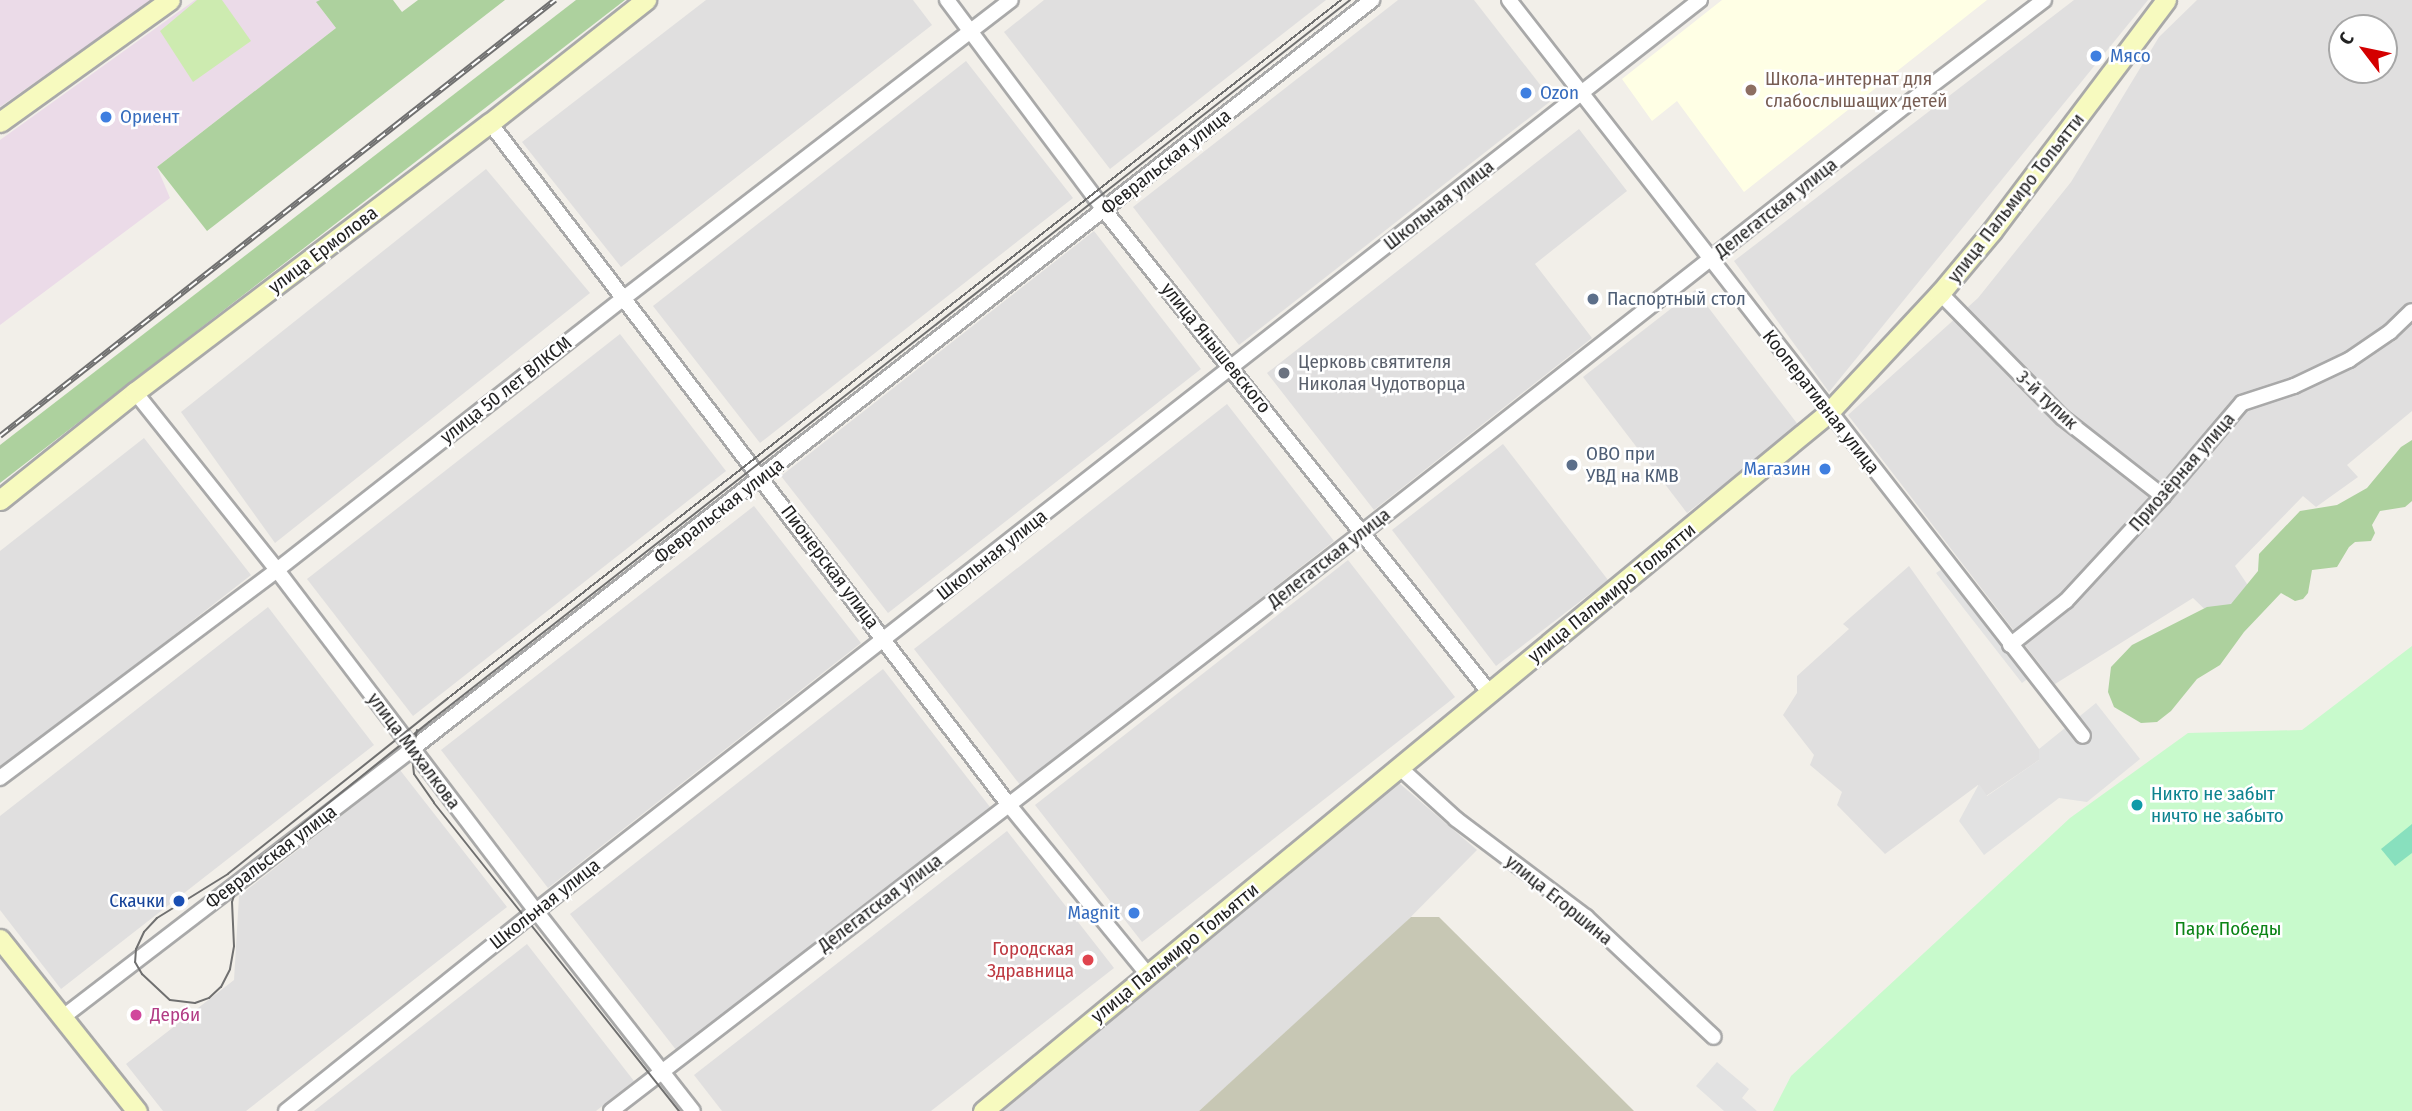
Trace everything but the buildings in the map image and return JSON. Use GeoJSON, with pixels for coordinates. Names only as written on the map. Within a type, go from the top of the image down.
{"type":"FeatureCollection","features":[{"type":"Feature","properties":{"kind":"street"},"geometry":{"type":"LineString","coordinates":[[0,122],[170,0]]}},
{"type":"Feature","properties":{"kind":"street","name":"улица Ермолова"},"geometry":{"type":"LineString","coordinates":[[0,500],[135,392],[490,123],[646,0]]}},
{"type":"Feature","properties":{"kind":"street","name":"улица Янышевского"},"geometry":{"type":"LineString","coordinates":[[947,0],[1104,210],[1489,692]]}},
{"type":"Feature","properties":{"kind":"street","name":"улица 50 лет ВЛКСМ"},"geometry":{"type":"LineString","coordinates":[[0,778],[278,570],[624,298],[1011,0]]}},
{"type":"Feature","properties":{"kind":"street","name":"Февральская улица"},"geometry":{"type":"LineString","coordinates":[[63,1017],[761,478],[1371,0]]}},
{"type":"Feature","properties":{"kind":"street","name":"Кооперативная улица"},"geometry":{"type":"LineString","coordinates":[[1509,0],[1709,261],[2083,736]]}},
{"type":"Feature","properties":{"kind":"street","name":"Школьная улица"},"geometry":{"type":"LineString","coordinates":[[286,1111],[536,911],[1700,0]]}},
{"type":"Feature","properties":{"kind":"street","name":"Делегатская улица"},"geometry":{"type":"LineString","coordinates":[[611,1111],[1363,532],[2044,0]]}},
{"type":"Feature","properties":{"kind":"street","name":"улица Пальмиро Тольятти"},"geometry":{"type":"LineString","coordinates":[[983,1111],[1829,412],[1940,293],[2040,171],[2166,0]]}},
{"type":"Feature","properties":{"kind":"street","name":"Пионерская улица"},"geometry":{"type":"LineString","coordinates":[[490,123],[1009,805],[1148,975]]}},
{"type":"Feature","properties":{"kind":"street","name":"3-й тупик"},"geometry":{"type":"LineString","coordinates":[[1940,293],[2063,418],[2163,496]]}},
{"type":"Feature","properties":{"kind":"street","name":"Приозёрная улица"},"geometry":{"type":"LineString","coordinates":[[2010,645],[2066,601],[2163,496],[2242,403],[2294,386],[2349,360],[2390,332],[2412,310]]}},
{"type":"Feature","properties":{"kind":"street","name":"улица Михалкова"},"geometry":{"type":"LineString","coordinates":[[135,392],[278,570],[536,911],[693,1111]]}},
{"type":"Feature","properties":{"kind":"street","name":"улица Егоршина"},"geometry":{"type":"LineString","coordinates":[[1400,768],[1456,818],[1586,917],[1714,1037]]}},
{"type":"Feature","properties":{"kind":"street"},"geometry":{"type":"LineString","coordinates":[[3,946],[137,1111]]}},
{"type":"Feature","properties":{"kind":"shaded area"},"geometry":{"type":"Polygon","coordinates":[[[0,0],[152,0],[0,107],[0,0]]]}},
{"type":"Feature","properties":{"kind":"shaded area"},"geometry":{"type":"Polygon","coordinates":[[[195,0],[320,0],[317,3],[336,28],[157,167],[170,198],[0,325],[0,140],[195,0]]]}},
{"type":"Feature","properties":{"kind":"shaded area"},"geometry":{"type":"Polygon","coordinates":[[[706,0],[913,0],[932,25],[621,267],[522,142],[706,0]]]}},
{"type":"Feature","properties":{"kind":"shaded area"},"geometry":{"type":"Polygon","coordinates":[[[1044,0],[1326,0],[1110,169],[1004,32],[1044,0]]]}},
{"type":"Feature","properties":{"kind":"shaded area"},"geometry":{"type":"Polygon","coordinates":[[[1398,0],[1474,0],[1552,100],[1239,345],[1133,207],[1398,0]]]}},
{"type":"Feature","properties":{"kind":"shaded area","name":"Школа-интернат для слабослышащих детей"},"geometry":{"type":"Polygon","coordinates":[[[1722,0],[1987,0],[1744,192],[1677,101],[1652,121],[1622,79],[1722,0]]]}},
{"type":"Feature","properties":{"kind":"shaded area"},"geometry":{"type":"Polygon","coordinates":[[[2074,0],[2148,0],[1829,392],[1734,261],[2074,0]]]}},
{"type":"Feature","properties":{"kind":"shaded area"},"geometry":{"type":"Polygon","coordinates":[[[2197,0],[2412,0],[2412,411],[2347,465],[2358,477],[2316,507],[2303,496],[2235,566],[2253,593],[2219,623],[2193,598],[2055,684],[1848,415],[1978,298],[2071,182],[2159,37],[2197,0]]]}},
{"type":"Feature","properties":{"kind":"shaded area"},"geometry":{"type":"Polygon","coordinates":[[[966,61],[1073,198],[760,443],[653,306],[966,61]]]}},
{"type":"Feature","properties":{"kind":"shaded area"},"geometry":{"type":"Polygon","coordinates":[[[1579,129],[1627,191],[1535,264],[1592,338],[1374,510],[1267,373],[1579,129]]]}},
{"type":"Feature","properties":{"kind":"shaded area"},"geometry":{"type":"Polygon","coordinates":[[[486,169],[590,293],[275,543],[181,412],[486,169]]]}},
{"type":"Feature","properties":{"kind":"shaded area"},"geometry":{"type":"Polygon","coordinates":[[[1094,231],[1201,369],[888,613],[781,476],[1094,231]]]}},
{"type":"Feature","properties":{"kind":"shaded area"},"geometry":{"type":"Polygon","coordinates":[[[1695,290],[1799,426],[1687,513],[1583,377],[1695,290]]]}},
{"type":"Feature","properties":{"kind":"shaded area"},"geometry":{"type":"Polygon","coordinates":[[[620,334],[726,471],[413,716],[307,579],[620,334]]]}},
{"type":"Feature","properties":{"kind":"shaded area"},"geometry":{"type":"Polygon","coordinates":[[[1227,404],[1334,541],[1021,786],[914,649],[1227,404]]]}},
{"type":"Feature","properties":{"kind":"shaded area"},"geometry":{"type":"Polygon","coordinates":[[[144,438],[251,575],[0,771],[0,551],[144,438]]]}},
{"type":"Feature","properties":{"kind":"shaded area"},"geometry":{"type":"Polygon","coordinates":[[[1503,444],[1608,580],[1496,666],[1392,530],[1503,444]]]}},
{"type":"Feature","properties":{"kind":"shaded area"},"geometry":{"type":"Polygon","coordinates":[[[754,506],[861,643],[548,888],[441,750],[754,506]]]}},
{"type":"Feature","properties":{"kind":"shaded area"},"geometry":{"type":"Polygon","coordinates":[[[1348,560],[1455,697],[1142,942],[1035,805],[1348,560]]]}},
{"type":"Feature","properties":{"kind":"shaded area"},"geometry":{"type":"Polygon","coordinates":[[[1909,566],[2039,749],[2039,760],[1986,796],[1978,785],[1885,854],[1837,805],[1842,792],[1810,765],[1814,755],[1783,715],[1797,693],[1797,676],[1849,629],[1843,624],[1909,566]]]}},
{"type":"Feature","properties":{"kind":"shaded area"},"geometry":{"type":"Polygon","coordinates":[[[1945,567],[2030,677],[2022,683],[1936,573],[1945,567]]]}},
{"type":"Feature","properties":{"kind":"shaded area"},"geometry":{"type":"Polygon","coordinates":[[[268,607],[374,745],[61,989],[0,910],[0,816],[268,607]]]}},
{"type":"Feature","properties":{"kind":"shaded area"},"geometry":{"type":"Polygon","coordinates":[[[883,669],[990,807],[677,1051],[570,914],[883,669]]]}},
{"type":"Feature","properties":{"kind":"shaded area"},"geometry":{"type":"Polygon","coordinates":[[[2096,703],[2140,759],[2087,802],[2059,798],[1984,855],[1959,821],[1979,784],[1987,796],[2039,760],[2039,749],[2096,703]]]}},
{"type":"Feature","properties":{"kind":"shaded area"},"geometry":{"type":"Polygon","coordinates":[[[400,770],[507,907],[246,1111],[163,1111],[126,1064],[234,980],[239,896],[400,770]]]}},
{"type":"Feature","properties":{"kind":"shaded area"},"geometry":{"type":"Polygon","coordinates":[[[1399,783],[1477,850],[1387,941],[1199,1111],[997,1111],[1399,783]]]}},
{"type":"Feature","properties":{"kind":"shaded area"},"geometry":{"type":"Polygon","coordinates":[[[1007,831],[1114,968],[931,1111],[722,1111],[694,1075],[1007,831]]]}},
{"type":"Feature","properties":{"kind":"shaded area"},"geometry":{"type":"Polygon","coordinates":[[[1411,917],[1439,917],[1634,1111],[1199,1111],[1411,917]]]}},
{"type":"Feature","properties":{"kind":"shaded area"},"geometry":{"type":"Polygon","coordinates":[[[527,944],[634,1081],[596,1111],[314,1111],[527,944]]]}},
{"type":"Feature","properties":{"kind":"shaded area"},"geometry":{"type":"Polygon","coordinates":[[[1717,1062],[1749,1089],[1742,1098],[1757,1111],[1724,1111],[1696,1086],[1717,1062]]]}},
{"type":"Feature","properties":{"kind":"green space"},"geometry":{"type":"Polygon","coordinates":[[[197,0],[222,0],[251,41],[193,82],[160,31],[197,0]]]}},
{"type":"Feature","properties":{"kind":"green space"},"geometry":{"type":"Polygon","coordinates":[[[393,0],[402,12],[418,0],[505,0],[207,231],[157,167],[336,28],[316,2],[393,0]]]}},
{"type":"Feature","properties":{"kind":"green space"},"geometry":{"type":"Polygon","coordinates":[[[576,0],[625,0],[0,483],[0,445],[576,0]]]}},
{"type":"Feature","properties":{"kind":"green space"},"geometry":{"type":"Polygon","coordinates":[[[2412,440],[2412,501],[2405,507],[2380,511],[2372,525],[2375,533],[2371,541],[2355,542],[2337,567],[2312,570],[2308,593],[2303,599],[2295,601],[2281,593],[2244,632],[2220,665],[2197,679],[2171,711],[2157,722],[2141,723],[2114,707],[2108,692],[2111,667],[2132,645],[2207,607],[2231,604],[2258,571],[2259,554],[2300,511],[2337,505],[2367,488],[2401,447],[2412,440]]]}},
{"type":"Feature","properties":{"kind":"green space","name":"Парк Победы"},"geometry":{"type":"Polygon","coordinates":[[[2412,646],[2412,1111],[1773,1111],[1791,1076],[2070,818],[2188,733],[2302,730],[2412,646]]]}},
{"type":"Feature","properties":{"kind":"green space"},"geometry":{"type":"Polygon","coordinates":[[[2412,824],[2412,853],[2395,866],[2381,849],[2412,824]]]}},
{"type":"Feature","properties":{"kind":"tram line"},"geometry":{"type":"LineString","coordinates":[[1341,0],[447,699],[228,874],[157,918],[144,932],[136,949],[135,962],[142,974],[170,1000],[195,1003],[209,998],[221,987],[230,969],[234,946],[232,902],[238,882],[250,866],[429,722],[1350,0]]}},
{"type":"Feature","properties":{"kind":"tram line"},"geometry":{"type":"LineString","coordinates":[[417,730],[412,755],[414,774],[434,803],[679,1111]]}},
{"type":"Feature","properties":{"kind":"railway"},"geometry":{"type":"LineString","coordinates":[[0,436],[555,0]]}},
{"type":"Feature","properties":{"kind":"place","name":"Мясо"},"geometry":{"type":"Point","coordinates":[2096,56]}},
{"type":"Feature","properties":{"kind":"place","name":"Школа-интернат для слабослышащих детей"},"geometry":{"type":"Point","coordinates":[1751,90]}},
{"type":"Feature","properties":{"kind":"place","name":"Ozon"},"geometry":{"type":"Point","coordinates":[1526,93]}},
{"type":"Feature","properties":{"kind":"place","name":"Ориент"},"geometry":{"type":"Point","coordinates":[106,117]}},
{"type":"Feature","properties":{"kind":"place","name":"Паспортный стол"},"geometry":{"type":"Point","coordinates":[1593,299]}},
{"type":"Feature","properties":{"kind":"place","name":"Церковь святителя Николая Чудотворца"},"geometry":{"type":"Point","coordinates":[1284,373]}},
{"type":"Feature","properties":{"kind":"place","name":"ОВО при УВД на КМВ"},"geometry":{"type":"Point","coordinates":[1572,465]}},
{"type":"Feature","properties":{"kind":"place","name":"Магазин"},"geometry":{"type":"Point","coordinates":[1825,469]}},
{"type":"Feature","properties":{"kind":"place","name":"Никто не забыт ничто не забыто"},"geometry":{"type":"Point","coordinates":[2137,805]}},
{"type":"Feature","properties":{"kind":"place","name":"Скачки"},"geometry":{"type":"Point","coordinates":[179,901]}},
{"type":"Feature","properties":{"kind":"place","name":"Magnit"},"geometry":{"type":"Point","coordinates":[1134,913]}},
{"type":"Feature","properties":{"kind":"place","name":"Городская Здравница"},"geometry":{"type":"Point","coordinates":[1088,960]}},
{"type":"Feature","properties":{"kind":"place","name":"Дерби"},"geometry":{"type":"Point","coordinates":[136,1015]}}]}
